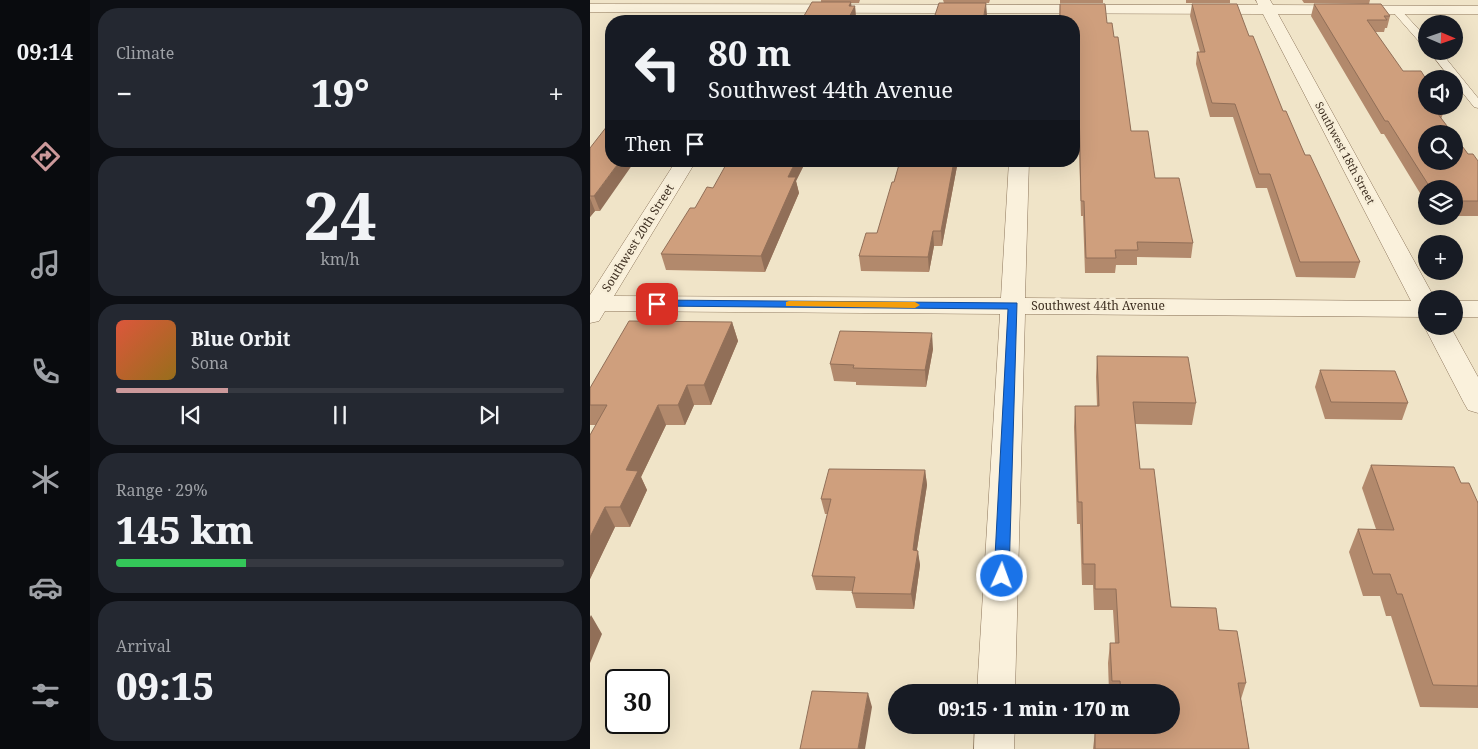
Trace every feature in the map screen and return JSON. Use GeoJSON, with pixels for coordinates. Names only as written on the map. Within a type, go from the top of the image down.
{"type":"FeatureCollection","features":[{"type":"Feature","properties":{"kind":"street"},"geometry":{"type":"LineString","coordinates":[[590,8],[1025,10],[1266,5],[1396,10],[1478,10]]}},
{"type":"Feature","properties":{"kind":"street","name":"Southwest 18th Street"},"geometry":{"type":"LineString","coordinates":[[1266,5],[1418,293]]}},
{"type":"Feature","properties":{"kind":"street","name":"Southwest 20th Street"},"geometry":{"type":"LineString","coordinates":[[593,307],[682,167]]}},
{"type":"Feature","properties":{"kind":"street"},"geometry":{"type":"LineString","coordinates":[[996,684],[1019,167]]}},
{"type":"Feature","properties":{"kind":"street","name":"Southwest 44th Avenue"},"geometry":{"type":"LineString","coordinates":[[593,307],[1418,308]]}},
{"type":"Feature","properties":{"kind":"street"},"geometry":{"type":"LineString","coordinates":[[1463,309],[1478,309]]}},
{"type":"Feature","properties":{"kind":"street"},"geometry":{"type":"LineString","coordinates":[[1442,335],[1478,403]]}},
{"type":"Feature","properties":{"kind":"street"},"geometry":{"type":"LineString","coordinates":[[994,749],[995,734]]}},
{"type":"Feature","properties":{"kind":"lane"},"geometry":{"type":"LineString","coordinates":[[1396,10],[1418,34]]}},
{"type":"Feature","properties":{"kind":"lane"},"geometry":{"type":"LineString","coordinates":[[1441,60],[1478,106]]}},
{"type":"Feature","properties":{"kind":"building"},"geometry":{"type":"Polygon","coordinates":[[[812,2],[851,2],[849,6],[855,6],[850,15],[804,15],[812,2]]]}},
{"type":"Feature","properties":{"kind":"building"},"geometry":{"type":"Polygon","coordinates":[[[939,3],[986,3],[984,15],[935,15],[939,3]]]}},
{"type":"Feature","properties":{"kind":"building"},"geometry":{"type":"Polygon","coordinates":[[[1060,4],[1105,4],[1107,23],[1112,23],[1114,37],[1118,37],[1131,131],[1148,131],[1155,178],[1179,178],[1193,243],[1137,242],[1138,250],[1115,250],[1116,258],[1086,258],[1084,201],[1081,201],[1080,15],[1060,15],[1060,4]]]}},
{"type":"Feature","properties":{"kind":"building"},"geometry":{"type":"Polygon","coordinates":[[[1192,4],[1237,4],[1249,36],[1253,36],[1283,111],[1286,111],[1305,155],[1310,155],[1360,262],[1300,262],[1270,174],[1259,174],[1235,104],[1212,103],[1197,52],[1205,52],[1192,4]]]}},
{"type":"Feature","properties":{"kind":"building"},"geometry":{"type":"Polygon","coordinates":[[[1314,4],[1381,4],[1390,16],[1384,16],[1387,20],[1367,20],[1403,71],[1418,71],[1418,115],[1439,115],[1446,125],[1418,125],[1418,168],[1388,121],[1385,121],[1314,4]]]}},
{"type":"Feature","properties":{"kind":"building"},"geometry":{"type":"Polygon","coordinates":[[[605,129],[605,167],[616,167],[594,196],[590,196],[590,148],[605,129]]]}},
{"type":"Feature","properties":{"kind":"building"},"geometry":{"type":"Polygon","coordinates":[[[1463,147],[1468,154],[1473,154],[1478,161],[1478,201],[1463,201],[1463,180],[1425,180],[1419,170],[1463,170],[1463,147]]]}},
{"type":"Feature","properties":{"kind":"building"},"geometry":{"type":"Polygon","coordinates":[[[725,167],[793,167],[788,177],[796,177],[761,256],[661,254],[690,208],[695,208],[707,187],[713,188],[725,167]]]}},
{"type":"Feature","properties":{"kind":"building"},"geometry":{"type":"Polygon","coordinates":[[[898,167],[953,167],[941,231],[933,231],[928,257],[859,256],[866,233],[877,233],[892,182],[894,182],[898,167]]]}},
{"type":"Feature","properties":{"kind":"building"},"geometry":{"type":"Polygon","coordinates":[[[629,321],[732,322],[704,385],[687,385],[678,405],[658,405],[626,470],[638,471],[620,507],[605,507],[590,537],[590,435],[607,405],[590,405],[590,388],[629,321]]]}},
{"type":"Feature","properties":{"kind":"building"},"geometry":{"type":"Polygon","coordinates":[[[840,331],[932,333],[925,370],[853,368],[854,365],[830,364],[840,331]]]}},
{"type":"Feature","properties":{"kind":"building"},"geometry":{"type":"Polygon","coordinates":[[[1097,356],[1188,357],[1196,403],[1133,402],[1140,469],[1154,469],[1171,607],[1216,608],[1219,630],[1237,631],[1246,683],[1238,683],[1249,749],[1095,749],[1095,734],[1180,734],[1180,684],[1120,684],[1120,681],[1112,681],[1110,643],[1119,643],[1116,589],[1095,589],[1095,564],[1083,564],[1082,502],[1078,502],[1075,406],[1099,406],[1097,356]]]}},
{"type":"Feature","properties":{"kind":"building"},"geometry":{"type":"Polygon","coordinates":[[[1320,370],[1395,371],[1408,403],[1331,402],[1320,370]]]}},
{"type":"Feature","properties":{"kind":"building"},"geometry":{"type":"Polygon","coordinates":[[[1371,465],[1454,467],[1461,483],[1469,483],[1478,503],[1478,686],[1433,685],[1402,594],[1397,594],[1390,574],[1373,574],[1358,529],[1394,530],[1371,465]]]}},
{"type":"Feature","properties":{"kind":"building"},"geometry":{"type":"Polygon","coordinates":[[[829,469],[925,470],[913,550],[918,551],[911,594],[852,593],[855,577],[812,576],[831,499],[821,499],[829,469]]]}},
{"type":"Feature","properties":{"kind":"building"},"geometry":{"type":"Polygon","coordinates":[[[812,691],[868,693],[858,749],[800,749],[812,691]]]}},
{"type":"Feature","properties":{"kind":"slow traffic"},"geometry":{"type":"LineString","coordinates":[[789,304],[915,305]]}},
{"type":"Feature","properties":{"kind":"route"},"geometry":{"type":"LineString","coordinates":[[657,304],[1013,306],[1002,576]]}}]}
